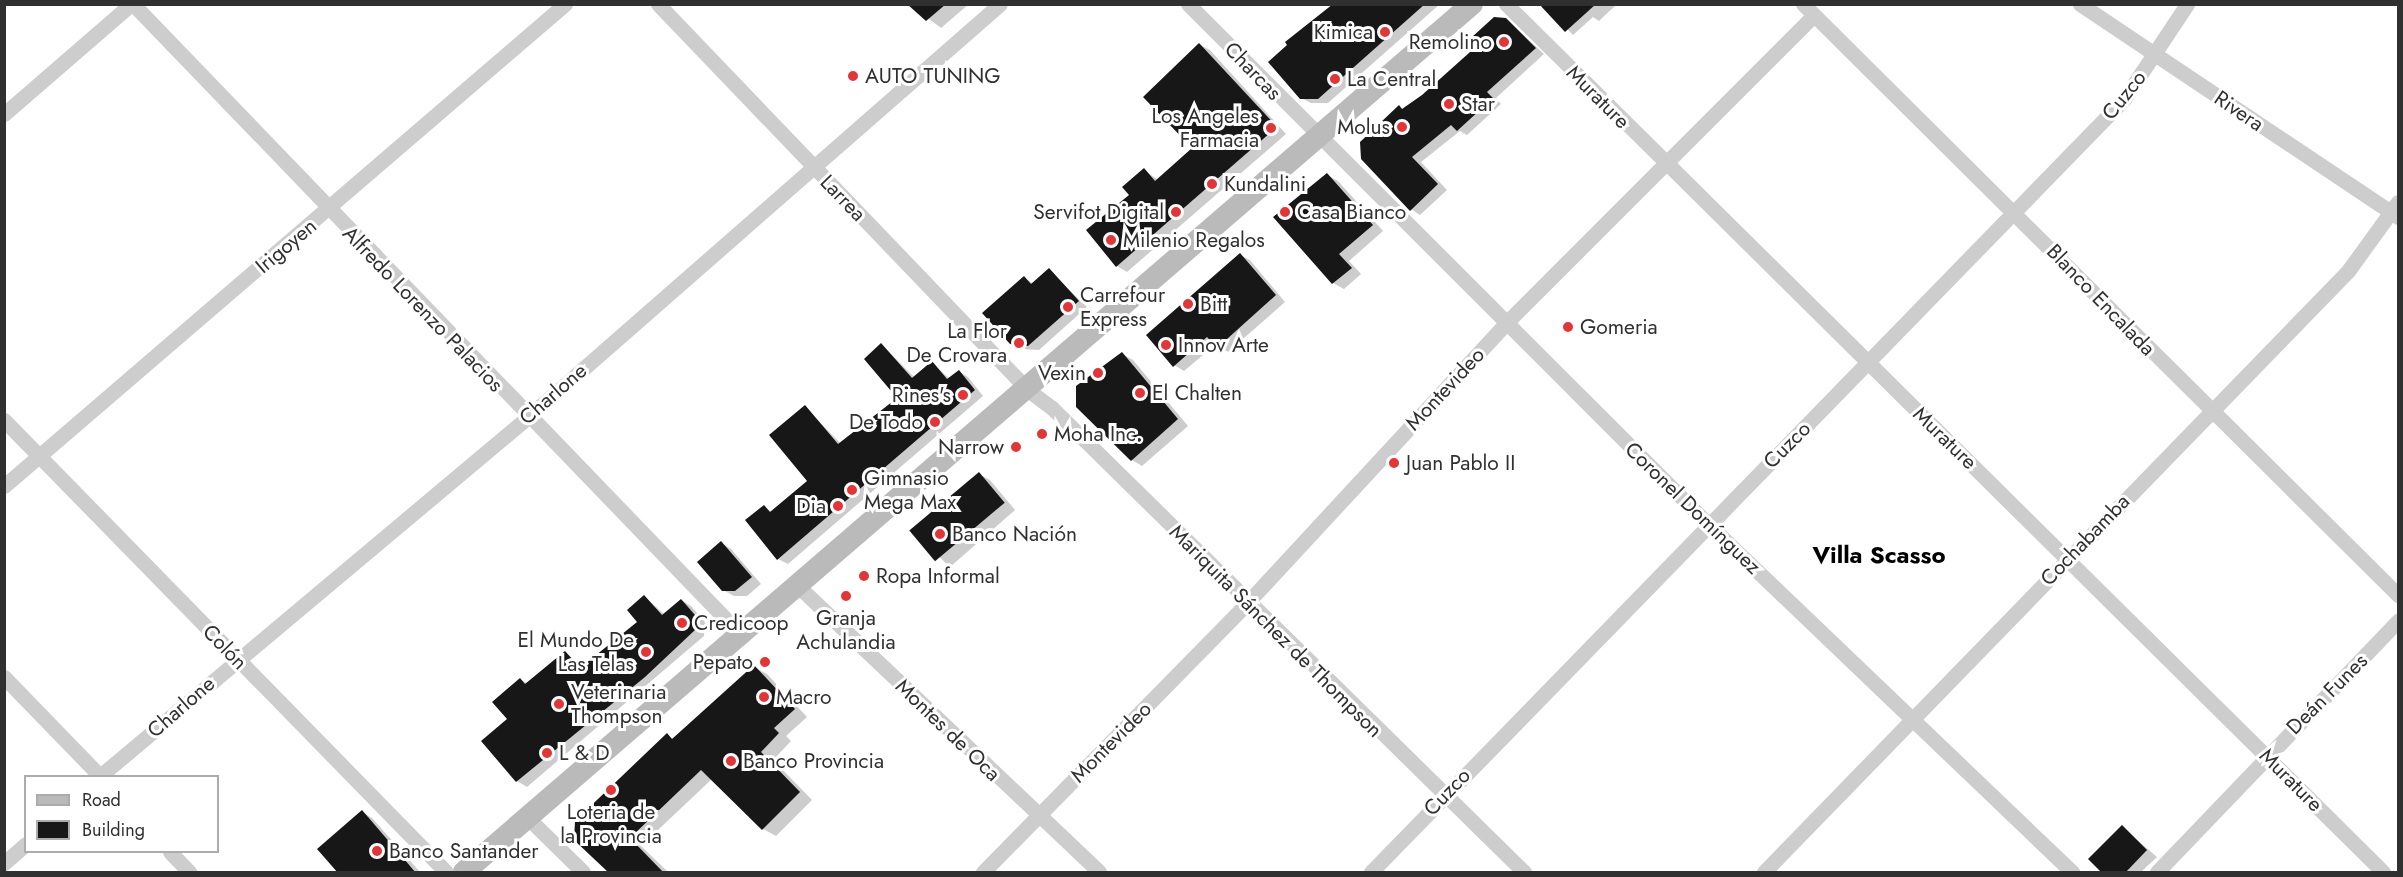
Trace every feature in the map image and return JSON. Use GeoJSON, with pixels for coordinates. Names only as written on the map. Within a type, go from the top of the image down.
{"type":"FeatureCollection","features":[{"type":"Feature","properties":{"kind":"main road"},"geometry":{"type":"LineString","coordinates":[[464,873],[1028,390],[1472,4]]}},
{"type":"Feature","properties":{"kind":"street"},"geometry":{"type":"LineString","coordinates":[[4,114],[132,4]]}},
{"type":"Feature","properties":{"kind":"street","name":"Alfredo Lorenzo Palacios"},"geometry":{"type":"LineString","coordinates":[[132,4],[328,211],[742,636]]}},
{"type":"Feature","properties":{"kind":"street","name":"Irigoyen"},"geometry":{"type":"LineString","coordinates":[[4,486],[328,211],[566,4]]}},
{"type":"Feature","properties":{"kind":"street","name":"Larrea"},"geometry":{"type":"LineString","coordinates":[[658,4],[1028,390]]}},
{"type":"Feature","properties":{"kind":"street","name":"Charlone"},"geometry":{"type":"LineString","coordinates":[[101,775],[236,659],[528,417],[812,165],[1000,4]]}},
{"type":"Feature","properties":{"kind":"street","name":"Charcas"},"geometry":{"type":"LineString","coordinates":[[1188,4],[1318,137]]}},
{"type":"Feature","properties":{"kind":"street","name":"Murature"},"geometry":{"type":"LineString","coordinates":[[1506,4],[2383,873]]}},
{"type":"Feature","properties":{"kind":"street","name":"Rivera"},"geometry":{"type":"LineString","coordinates":[[2080,4],[2396,210]]}},
{"type":"Feature","properties":{"kind":"street","name":"Cuzco"},"geometry":{"type":"LineString","coordinates":[[1371,873],[1443,796],[2124,99],[2187,4]]}},
{"type":"Feature","properties":{"kind":"street","name":"Montevideo"},"geometry":{"type":"LineString","coordinates":[[983,873],[1247,603],[1505,324],[1666,165],[1808,10]]}},
{"type":"Feature","properties":{"kind":"street","name":"Blanco Encalada"},"geometry":{"type":"LineString","coordinates":[[1808,10],[2015,212],[2211,413],[2398,596]]}},
{"type":"Feature","properties":{"kind":"street","name":"Coronel Domínguez"},"geometry":{"type":"LineString","coordinates":[[1318,137],[1708,524],[2072,873]]}},
{"type":"Feature","properties":{"kind":"street","name":"Cochabamba"},"geometry":{"type":"LineString","coordinates":[[1764,873],[2067,558],[2348,271],[2396,210]]}},
{"type":"Feature","properties":{"kind":"street","name":"Mariquita Sánchez de Thompson"},"geometry":{"type":"LineString","coordinates":[[1028,390],[1052,408],[1247,603],[1524,873]]}},
{"type":"Feature","properties":{"kind":"street","name":"Colón"},"geometry":{"type":"LineString","coordinates":[[4,420],[446,873]]}},
{"type":"Feature","properties":{"kind":"street","name":"Montes de Oca"},"geometry":{"type":"LineString","coordinates":[[798,586],[1098,873]]}},
{"type":"Feature","properties":{"kind":"street","name":"Deán Funes"},"geometry":{"type":"LineString","coordinates":[[2157,873],[2266,755],[2398,621]]}},
{"type":"Feature","properties":{"kind":"street"},"geometry":{"type":"LineString","coordinates":[[4,677],[99,775]]}},
{"type":"Feature","properties":{"kind":"street"},"geometry":{"type":"LineString","coordinates":[[528,818],[583,873]]}},
{"type":"Feature","properties":{"kind":"street"},"geometry":{"type":"LineString","coordinates":[[4,863],[24,846]]}},
{"type":"Feature","properties":{"kind":"street"},"geometry":{"type":"LineString","coordinates":[[171,853],[189,873]]}},
{"type":"Feature","properties":{"kind":"building"},"geometry":{"type":"Polygon","coordinates":[[[907,4],[946,4],[926,21],[907,4]]]}},
{"type":"Feature","properties":{"kind":"building"},"geometry":{"type":"Polygon","coordinates":[[[1333,4],[1425,4],[1318,99],[1300,99],[1268,62],[1287,45],[1285,42],[1333,4]]]}},
{"type":"Feature","properties":{"kind":"building"},"geometry":{"type":"Polygon","coordinates":[[[1539,4],[1596,4],[1565,32],[1539,4]]]}},
{"type":"Feature","properties":{"kind":"building"},"geometry":{"type":"Polygon","coordinates":[[[1494,17],[1506,18],[1536,48],[1487,92],[1493,98],[1457,131],[1451,125],[1412,157],[1438,184],[1410,211],[1361,159],[1360,142],[1399,105],[1402,109],[1422,95],[1479,44],[1472,37],[1494,17]]]}},
{"type":"Feature","properties":{"kind":"building"},"geometry":{"type":"Polygon","coordinates":[[[1199,43],[1277,127],[1116,267],[1086,230],[1129,195],[1122,187],[1144,168],[1155,181],[1192,148],[1143,97],[1199,43]]]}},
{"type":"Feature","properties":{"kind":"building"},"geometry":{"type":"Polygon","coordinates":[[[1327,173],[1373,225],[1339,254],[1352,268],[1332,284],[1273,217],[1327,173]]]}},
{"type":"Feature","properties":{"kind":"building"},"geometry":{"type":"Polygon","coordinates":[[[1240,253],[1276,295],[1217,348],[1207,337],[1173,367],[1146,335],[1240,253]]]}},
{"type":"Feature","properties":{"kind":"building"},"geometry":{"type":"Polygon","coordinates":[[[1049,268],[1079,301],[1028,346],[1010,344],[982,313],[1024,276],[1031,284],[1049,268]]]}},
{"type":"Feature","properties":{"kind":"building"},"geometry":{"type":"Polygon","coordinates":[[[881,343],[912,378],[932,361],[947,379],[959,370],[975,390],[777,560],[745,520],[764,505],[770,512],[807,481],[769,435],[805,405],[838,444],[897,398],[864,359],[881,343]]]}},
{"type":"Feature","properties":{"kind":"building"},"geometry":{"type":"Polygon","coordinates":[[[1122,352],[1178,419],[1131,461],[1076,407],[1076,386],[1122,352]]]}},
{"type":"Feature","properties":{"kind":"building"},"geometry":{"type":"Polygon","coordinates":[[[979,472],[1005,503],[935,561],[909,530],[979,472]]]}},
{"type":"Feature","properties":{"kind":"building"},"geometry":{"type":"Polygon","coordinates":[[[721,541],[752,577],[735,591],[722,591],[697,562],[721,541]]]}},
{"type":"Feature","properties":{"kind":"building"},"geometry":{"type":"Polygon","coordinates":[[[644,595],[662,615],[681,599],[695,615],[695,630],[645,677],[516,782],[481,741],[507,719],[492,702],[520,678],[525,684],[565,651],[580,668],[637,622],[627,610],[644,595]]]}},
{"type":"Feature","properties":{"kind":"building"},"geometry":{"type":"Polygon","coordinates":[[[754,665],[795,709],[774,728],[779,733],[761,752],[800,792],[762,830],[701,770],[630,838],[664,873],[609,873],[574,840],[575,821],[667,733],[672,739],[754,665]]]}},
{"type":"Feature","properties":{"kind":"building"},"geometry":{"type":"Polygon","coordinates":[[[362,810],[416,873],[338,873],[317,849],[362,810]]]}},
{"type":"Feature","properties":{"kind":"building"},"geometry":{"type":"Polygon","coordinates":[[[2122,825],[2147,850],[2125,873],[2102,873],[2088,859],[2122,825]]]}},
{"type":"Feature","properties":{"kind":"place","name":"Kimica"},"geometry":{"type":"Point","coordinates":[1385,32]}},
{"type":"Feature","properties":{"kind":"place","name":"Remolino"},"geometry":{"type":"Point","coordinates":[1504,42]}},
{"type":"Feature","properties":{"kind":"place","name":"AUTO TUNING"},"geometry":{"type":"Point","coordinates":[853,76]}},
{"type":"Feature","properties":{"kind":"place","name":"La Central"},"geometry":{"type":"Point","coordinates":[1335,79]}},
{"type":"Feature","properties":{"kind":"place","name":"Star"},"geometry":{"type":"Point","coordinates":[1449,104]}},
{"type":"Feature","properties":{"kind":"place","name":"Molus"},"geometry":{"type":"Point","coordinates":[1402,127]}},
{"type":"Feature","properties":{"kind":"place","name":"Los Angeles Farmacia"},"geometry":{"type":"Point","coordinates":[1271,128]}},
{"type":"Feature","properties":{"kind":"place","name":"Kundalini"},"geometry":{"type":"Point","coordinates":[1212,184]}},
{"type":"Feature","properties":{"kind":"place","name":"Servifot Digital"},"geometry":{"type":"Point","coordinates":[1176,212]}},
{"type":"Feature","properties":{"kind":"place","name":"Casa Bianco"},"geometry":{"type":"Point","coordinates":[1285,212]}},
{"type":"Feature","properties":{"kind":"place","name":"Milenio Regalos"},"geometry":{"type":"Point","coordinates":[1111,240]}},
{"type":"Feature","properties":{"kind":"place","name":"Bitt"},"geometry":{"type":"Point","coordinates":[1188,304]}},
{"type":"Feature","properties":{"kind":"place","name":"Carrefour Express"},"geometry":{"type":"Point","coordinates":[1068,307]}},
{"type":"Feature","properties":{"kind":"place","name":"Gomeria"},"geometry":{"type":"Point","coordinates":[1568,327]}},
{"type":"Feature","properties":{"kind":"place","name":"La Flor De Crovara"},"geometry":{"type":"Point","coordinates":[1019,343]}},
{"type":"Feature","properties":{"kind":"place","name":"Innov Arte"},"geometry":{"type":"Point","coordinates":[1166,345]}},
{"type":"Feature","properties":{"kind":"place","name":"Vexin"},"geometry":{"type":"Point","coordinates":[1098,373]}},
{"type":"Feature","properties":{"kind":"place","name":"El Chalten"},"geometry":{"type":"Point","coordinates":[1140,393]}},
{"type":"Feature","properties":{"kind":"place","name":"Rines's"},"geometry":{"type":"Point","coordinates":[963,395]}},
{"type":"Feature","properties":{"kind":"place","name":"De Todo"},"geometry":{"type":"Point","coordinates":[935,422]}},
{"type":"Feature","properties":{"kind":"place","name":"Moha Inc."},"geometry":{"type":"Point","coordinates":[1042,434]}},
{"type":"Feature","properties":{"kind":"place","name":"Narrow"},"geometry":{"type":"Point","coordinates":[1016,447]}},
{"type":"Feature","properties":{"kind":"place","name":"Juan Pablo II"},"geometry":{"type":"Point","coordinates":[1394,463]}},
{"type":"Feature","properties":{"kind":"place","name":"Gimnasio Mega Max"},"geometry":{"type":"Point","coordinates":[852,490]}},
{"type":"Feature","properties":{"kind":"place","name":"Dia"},"geometry":{"type":"Point","coordinates":[838,506]}},
{"type":"Feature","properties":{"kind":"place","name":"Banco Nación"},"geometry":{"type":"Point","coordinates":[940,534]}},
{"type":"Feature","properties":{"kind":"place","name":"Ropa Informal"},"geometry":{"type":"Point","coordinates":[864,576]}},
{"type":"Feature","properties":{"kind":"place","name":"Granja Achulandia"},"geometry":{"type":"Point","coordinates":[846,596]}},
{"type":"Feature","properties":{"kind":"place","name":"Credicoop"},"geometry":{"type":"Point","coordinates":[682,623]}},
{"type":"Feature","properties":{"kind":"place","name":"El Mundo De Las Telas"},"geometry":{"type":"Point","coordinates":[646,652]}},
{"type":"Feature","properties":{"kind":"place","name":"Pepato"},"geometry":{"type":"Point","coordinates":[765,662]}},
{"type":"Feature","properties":{"kind":"place","name":"Macro"},"geometry":{"type":"Point","coordinates":[764,697]}},
{"type":"Feature","properties":{"kind":"place","name":"Veterinaria Thompson"},"geometry":{"type":"Point","coordinates":[559,704]}},
{"type":"Feature","properties":{"kind":"place","name":"L & D"},"geometry":{"type":"Point","coordinates":[547,753]}},
{"type":"Feature","properties":{"kind":"place","name":"Banco Provincia"},"geometry":{"type":"Point","coordinates":[731,761]}},
{"type":"Feature","properties":{"kind":"place","name":"Loteria de la Provincia"},"geometry":{"type":"Point","coordinates":[611,790]}},
{"type":"Feature","properties":{"kind":"place","name":"Banco Santander"},"geometry":{"type":"Point","coordinates":[377,851]}},
{"type":"Feature","properties":{"kind":"district","name":"Villa Scasso"},"geometry":{"type":"Point","coordinates":[1879,555]}}]}
